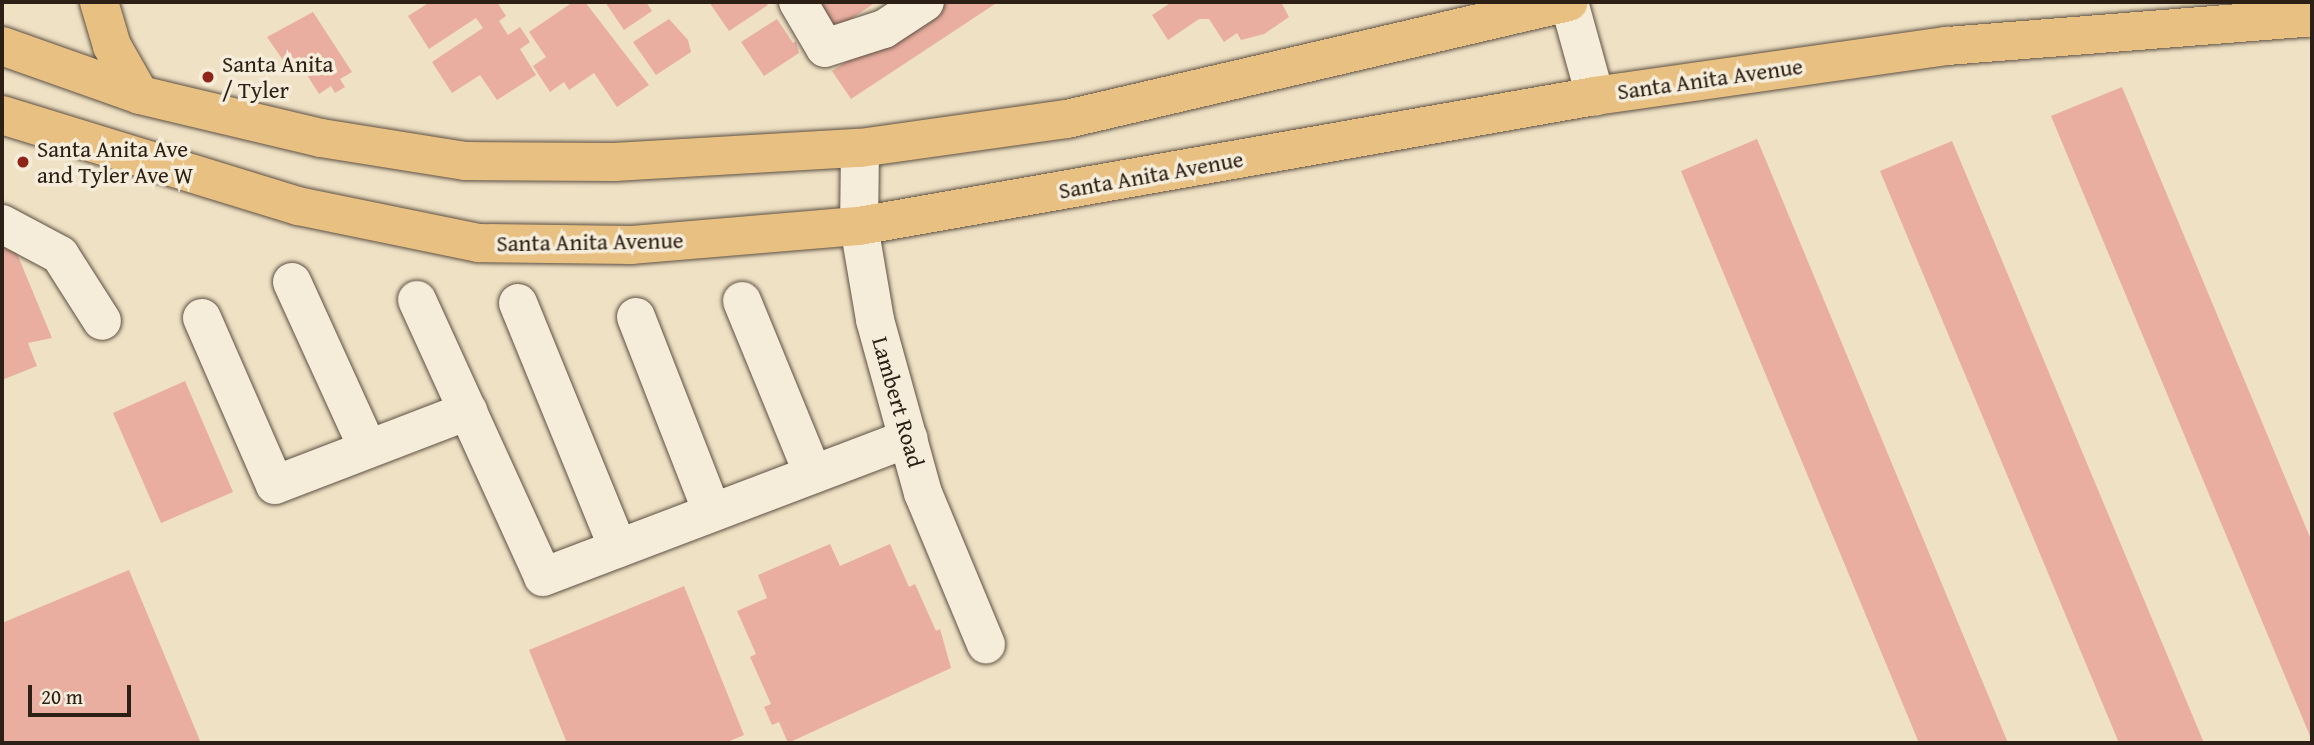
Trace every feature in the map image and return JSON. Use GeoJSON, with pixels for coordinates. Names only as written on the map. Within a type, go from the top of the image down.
{"type":"FeatureCollection","features":[{"type":"Feature","properties":{"kind":"main road"},"geometry":{"type":"LineString","coordinates":[[99,2],[112,46],[140,95]]}},
{"type":"Feature","properties":{"kind":"main road"},"geometry":{"type":"LineString","coordinates":[[2,46],[140,95],[321,138],[466,161],[614,162],[860,148],[1067,119],[1569,2]]}},
{"type":"Feature","properties":{"kind":"main road","name":"Santa Anita Avenue"},"geometry":{"type":"LineString","coordinates":[[2,115],[298,206],[479,243],[631,245],[859,226],[1595,96],[1947,46],[2312,17]]}},
{"type":"Feature","properties":{"kind":"street"},"geometry":{"type":"LineString","coordinates":[[798,2],[825,48],[884,29],[925,2]]}},
{"type":"Feature","properties":{"kind":"street"},"geometry":{"type":"LineString","coordinates":[[1569,2],[1595,96]]}},
{"type":"Feature","properties":{"kind":"street","name":"Lambert Road"},"geometry":{"type":"LineString","coordinates":[[860,148],[859,226],[875,320],[923,493],[986,644]]}},
{"type":"Feature","properties":{"kind":"street"},"geometry":{"type":"LineString","coordinates":[[2,224],[60,255],[102,321]]}},
{"type":"Feature","properties":{"kind":"street"},"geometry":{"type":"LineString","coordinates":[[292,282],[368,449]]}},
{"type":"Feature","properties":{"kind":"street"},"geometry":{"type":"LineString","coordinates":[[417,300],[543,577],[908,439]]}},
{"type":"Feature","properties":{"kind":"street"},"geometry":{"type":"LineString","coordinates":[[741,301],[813,474]]}},
{"type":"Feature","properties":{"kind":"street"},"geometry":{"type":"LineString","coordinates":[[518,303],[618,548]]}},
{"type":"Feature","properties":{"kind":"street"},"geometry":{"type":"LineString","coordinates":[[636,317],[712,512]]}},
{"type":"Feature","properties":{"kind":"street"},"geometry":{"type":"LineString","coordinates":[[202,318],[275,485],[468,411]]}},
{"type":"Feature","properties":{"kind":"building"},"geometry":{"type":"Polygon","coordinates":[[[430,2],[497,2],[506,16],[499,21],[508,35],[520,27],[530,42],[520,49],[536,75],[497,100],[480,75],[452,93],[432,62],[483,28],[476,18],[429,49],[408,16],[430,2]]]}},
{"type":"Feature","properties":{"kind":"building"},"geometry":{"type":"Polygon","coordinates":[[[573,2],[585,2],[649,85],[617,107],[594,73],[569,90],[564,82],[550,92],[533,66],[546,57],[529,32],[573,2]]]}},
{"type":"Feature","properties":{"kind":"building"},"geometry":{"type":"Polygon","coordinates":[[[605,2],[646,2],[652,11],[624,30],[605,2]]]}},
{"type":"Feature","properties":{"kind":"building"},"geometry":{"type":"Polygon","coordinates":[[[709,2],[766,2],[768,5],[729,31],[709,2]]]}},
{"type":"Feature","properties":{"kind":"building"},"geometry":{"type":"Polygon","coordinates":[[[809,2],[876,2],[830,33],[809,2]]]}},
{"type":"Feature","properties":{"kind":"building"},"geometry":{"type":"Polygon","coordinates":[[[938,2],[998,2],[851,99],[832,71],[938,2]]]}},
{"type":"Feature","properties":{"kind":"building"},"geometry":{"type":"Polygon","coordinates":[[[1172,2],[1281,2],[1289,17],[1264,34],[1241,40],[1237,33],[1224,42],[1209,19],[1199,19],[1168,40],[1152,15],[1172,2]]]}},
{"type":"Feature","properties":{"kind":"building"},"geometry":{"type":"Polygon","coordinates":[[[313,12],[352,72],[340,79],[345,87],[335,93],[331,86],[319,94],[302,67],[292,73],[267,37],[313,12]]]}},
{"type":"Feature","properties":{"kind":"building"},"geometry":{"type":"Polygon","coordinates":[[[669,19],[688,40],[691,52],[656,75],[633,42],[669,19]]]}},
{"type":"Feature","properties":{"kind":"building"},"geometry":{"type":"Polygon","coordinates":[[[777,19],[793,43],[796,41],[799,53],[764,76],[741,42],[777,19]]]}},
{"type":"Feature","properties":{"kind":"building"},"geometry":{"type":"Polygon","coordinates":[[[2122,87],[2312,542],[2310,736],[2051,116],[2122,87]]]}},
{"type":"Feature","properties":{"kind":"building"},"geometry":{"type":"Polygon","coordinates":[[[1757,139],[2008,743],[1919,743],[1681,171],[1757,139]]]}},
{"type":"Feature","properties":{"kind":"building"},"geometry":{"type":"Polygon","coordinates":[[[1952,141],[2204,743],[2119,743],[1880,171],[1952,141]]]}},
{"type":"Feature","properties":{"kind":"building"},"geometry":{"type":"Polygon","coordinates":[[[13,244],[52,338],[28,343],[37,366],[2,380],[2,249],[13,244]]]}},
{"type":"Feature","properties":{"kind":"building"},"geometry":{"type":"Polygon","coordinates":[[[185,381],[233,492],[161,523],[113,413],[185,381]]]}},
{"type":"Feature","properties":{"kind":"building"},"geometry":{"type":"Polygon","coordinates":[[[830,544],[840,566],[890,544],[909,587],[915,584],[936,631],[940,629],[951,668],[788,743],[779,722],[772,725],[764,707],[771,704],[750,657],[756,654],[737,611],[767,598],[758,575],[830,544]]]}},
{"type":"Feature","properties":{"kind":"building"},"geometry":{"type":"Polygon","coordinates":[[[129,570],[201,743],[2,743],[2,623],[129,570]]]}},
{"type":"Feature","properties":{"kind":"building"},"geometry":{"type":"Polygon","coordinates":[[[684,586],[744,735],[725,743],[567,743],[529,650],[684,586]]]}},
{"type":"Feature","properties":{"kind":"place","name":"Santa Anita / Tyler"},"geometry":{"type":"Point","coordinates":[208,77]}},
{"type":"Feature","properties":{"kind":"place","name":"Santa Anita Ave and Tyler Ave W"},"geometry":{"type":"Point","coordinates":[23,162]}}]}
